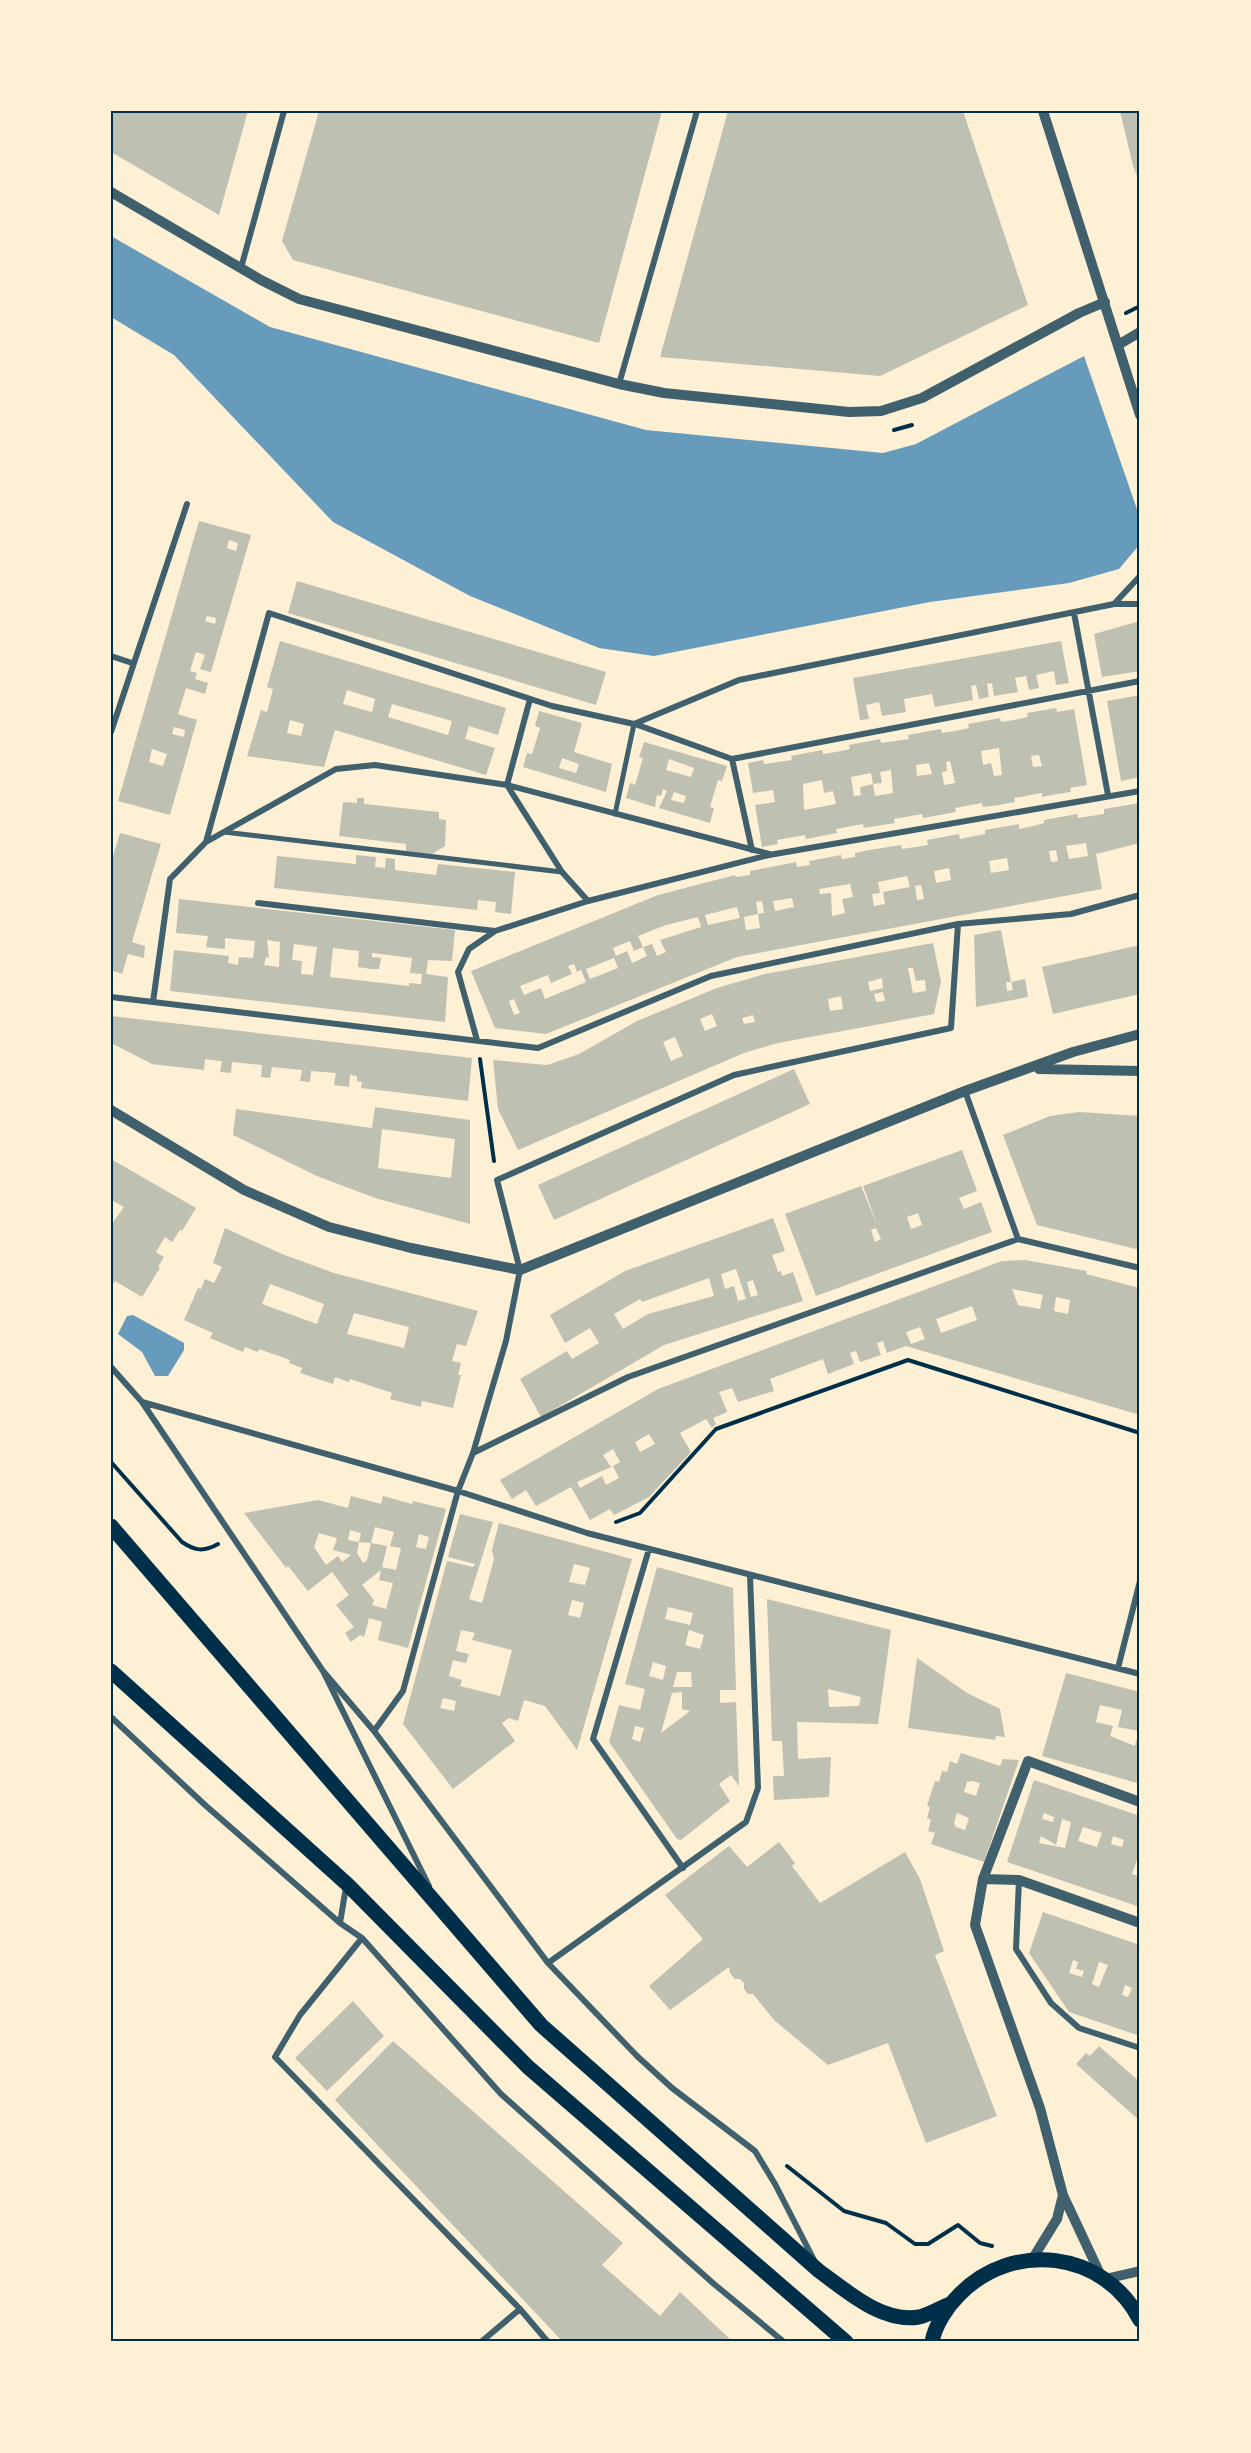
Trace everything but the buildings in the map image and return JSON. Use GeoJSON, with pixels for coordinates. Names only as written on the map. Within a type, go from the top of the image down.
{"type":"FeatureCollection","features":[{"type":"Feature","properties":{"kind":"main road"},"geometry":{"type":"LineString","coordinates":[[111,1526],[441,1911],[542,2025],[819,2271],[863,2303],[895,2316],[920,2317],[950,2304]]}},
{"type":"Feature","properties":{"kind":"main road"},"geometry":{"type":"LineString","coordinates":[[111,1671],[347,1884],[528,2067],[846,2342]]}},
{"type":"Feature","properties":{"kind":"main road"},"geometry":{"type":"LineString","coordinates":[[932,2342],[950,2304],[972,2281],[1001,2265],[1033,2258],[1068,2262],[1103,2277],[1133,2306],[1140,2320]]}},
{"type":"Feature","properties":{"kind":"street"},"geometry":{"type":"LineString","coordinates":[[240,268],[284,111]]}},
{"type":"Feature","properties":{"kind":"street"},"geometry":{"type":"LineString","coordinates":[[619,384],[697,111]]}},
{"type":"Feature","properties":{"kind":"street"},"geometry":{"type":"LineString","coordinates":[[1043,111],[1140,415]]}},
{"type":"Feature","properties":{"kind":"street"},"geometry":{"type":"LineString","coordinates":[[111,192],[240,268],[299,299],[619,384],[664,393],[849,412],[881,411],[922,398],[1079,313],[1105,302]]}},
{"type":"Feature","properties":{"kind":"street"},"geometry":{"type":"LineString","coordinates":[[1118,345],[1140,332]]}},
{"type":"Feature","properties":{"kind":"street"},"geometry":{"type":"LineString","coordinates":[[111,732],[132,663],[187,504]]}},
{"type":"Feature","properties":{"kind":"street"},"geometry":{"type":"LineString","coordinates":[[1114,604],[1140,576]]}},
{"type":"Feature","properties":{"kind":"street"},"geometry":{"type":"LineString","coordinates":[[634,724],[739,680],[1114,604],[1140,604]]}},
{"type":"Feature","properties":{"kind":"street"},"geometry":{"type":"LineString","coordinates":[[206,842],[269,613],[530,699],[634,724],[732,759],[1140,681]]}},
{"type":"Feature","properties":{"kind":"street"},"geometry":{"type":"LineString","coordinates":[[1074,613],[1108,795]]}},
{"type":"Feature","properties":{"kind":"street"},"geometry":{"type":"LineString","coordinates":[[111,657],[132,663]]}},
{"type":"Feature","properties":{"kind":"street"},"geometry":{"type":"LineString","coordinates":[[530,699],[507,785],[562,872],[588,901]]}},
{"type":"Feature","properties":{"kind":"street"},"geometry":{"type":"LineString","coordinates":[[615,813],[634,724]]}},
{"type":"Feature","properties":{"kind":"street"},"geometry":{"type":"LineString","coordinates":[[732,759],[752,850]]}},
{"type":"Feature","properties":{"kind":"street"},"geometry":{"type":"LineString","coordinates":[[153,1002],[170,879],[206,842],[336,769],[375,765],[507,785],[769,855]]}},
{"type":"Feature","properties":{"kind":"street"},"geometry":{"type":"LineString","coordinates":[[477,1040],[458,972],[469,949],[495,931],[588,901],[769,855],[1140,791]]}},
{"type":"Feature","properties":{"kind":"street"},"geometry":{"type":"LineString","coordinates":[[224,832],[562,872]]}},
{"type":"Feature","properties":{"kind":"street"},"geometry":{"type":"LineString","coordinates":[[111,997],[538,1048],[711,976],[958,924],[1071,914],[1140,895]]}},
{"type":"Feature","properties":{"kind":"street"},"geometry":{"type":"LineString","coordinates":[[258,903],[495,931]]}},
{"type":"Feature","properties":{"kind":"street"},"geometry":{"type":"LineString","coordinates":[[374,1731],[404,1691],[458,1491],[472,1454],[506,1341],[520,1270],[497,1180],[734,1074],[951,1028],[958,924]]}},
{"type":"Feature","properties":{"kind":"street"},"geometry":{"type":"LineString","coordinates":[[111,1110],[244,1190],[329,1227],[411,1248],[520,1270],[965,1091],[1032,1069],[1072,1052],[1140,1034]]}},
{"type":"Feature","properties":{"kind":"street"},"geometry":{"type":"LineString","coordinates":[[1032,1069],[1140,1071]]}},
{"type":"Feature","properties":{"kind":"street"},"geometry":{"type":"LineString","coordinates":[[965,1091],[1018,1239]]}},
{"type":"Feature","properties":{"kind":"street"},"geometry":{"type":"LineString","coordinates":[[472,1454],[628,1377],[1018,1239],[1140,1268]]}},
{"type":"Feature","properties":{"kind":"street"},"geometry":{"type":"LineString","coordinates":[[111,1367],[142,1402],[323,1671],[374,1731],[548,1963],[637,2056],[672,2088],[755,2151],[775,2184],[819,2271]]}},
{"type":"Feature","properties":{"kind":"street"},"geometry":{"type":"LineString","coordinates":[[142,1402],[458,1491],[587,1533],[1140,1674]]}},
{"type":"Feature","properties":{"kind":"street"},"geometry":{"type":"LineString","coordinates":[[649,1549],[593,1739],[682,1868]]}},
{"type":"Feature","properties":{"kind":"street"},"geometry":{"type":"LineString","coordinates":[[548,1963],[746,1822],[758,1788],[750,1575]]}},
{"type":"Feature","properties":{"kind":"street"},"geometry":{"type":"LineString","coordinates":[[1118,1668],[1140,1581]]}},
{"type":"Feature","properties":{"kind":"street"},"geometry":{"type":"LineString","coordinates":[[323,1671],[441,1911]]}},
{"type":"Feature","properties":{"kind":"street"},"geometry":{"type":"LineString","coordinates":[[111,1717],[205,1805],[340,1923],[362,1938],[501,2094],[714,2284],[784,2342]]}},
{"type":"Feature","properties":{"kind":"street"},"geometry":{"type":"LineString","coordinates":[[1140,1802],[1028,1761],[983,1879],[975,1924],[1040,2108],[1063,2195],[1103,2277],[1140,2271]]}},
{"type":"Feature","properties":{"kind":"street"},"geometry":{"type":"LineString","coordinates":[[983,1879],[1019,1880],[1140,1923]]}},
{"type":"Feature","properties":{"kind":"street"},"geometry":{"type":"LineString","coordinates":[[1019,1880],[1016,1949],[1051,2003],[1078,2028],[1140,2048]]}},
{"type":"Feature","properties":{"kind":"street"},"geometry":{"type":"LineString","coordinates":[[340,1923],[347,1884]]}},
{"type":"Feature","properties":{"kind":"street"},"geometry":{"type":"LineString","coordinates":[[362,1938],[300,2015],[275,2056],[520,2309],[548,2342]]}},
{"type":"Feature","properties":{"kind":"street"},"geometry":{"type":"LineString","coordinates":[[1033,2258],[1057,2219],[1063,2195]]}},
{"type":"Feature","properties":{"kind":"street"},"geometry":{"type":"LineString","coordinates":[[481,2342],[520,2309]]}},
{"type":"Feature","properties":{"kind":"path"},"geometry":{"type":"LineString","coordinates":[[477,1040],[497,1180]]}},
{"type":"Feature","properties":{"kind":"path"},"geometry":{"type":"LineString","coordinates":[[587,1533],[640,1513],[716,1429],[908,1360],[1140,1433]]}},
{"type":"Feature","properties":{"kind":"water"},"geometry":{"type":"Polygon","coordinates":[[[111,236],[270,327],[646,430],[883,453],[916,444],[1084,356],[1140,518],[1140,544],[1119,569],[1069,583],[930,602],[654,656],[599,648],[470,596],[333,522],[174,355],[111,317],[111,236]]]}},
{"type":"Feature","properties":{"kind":"water"},"geometry":{"type":"Polygon","coordinates":[[[133,1315],[184,1343],[184,1350],[168,1376],[155,1376],[142,1352],[118,1334],[127,1316],[133,1315]]]}}]}
